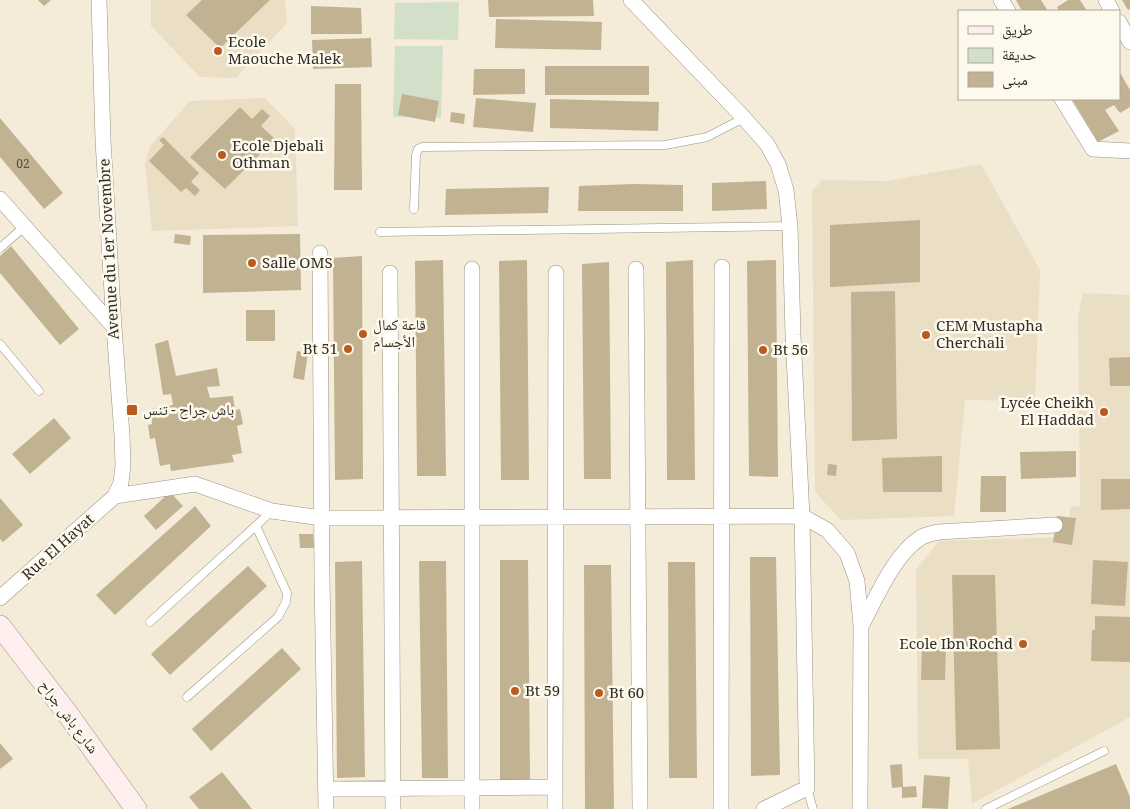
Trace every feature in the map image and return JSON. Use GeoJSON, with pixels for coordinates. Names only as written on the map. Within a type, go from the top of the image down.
{"type":"FeatureCollection","features":[{"type":"Feature","properties":{"kind":"main road","name":"شارع باش جراح"},"geometry":{"type":"LineString","coordinates":[[0,626],[67,713],[136,809]]}},
{"type":"Feature","properties":{"kind":"street","name":"Avenue du 1er Novembre"},"geometry":{"type":"LineString","coordinates":[[99,0],[102,140],[123,465],[121,482],[115,496]]}},
{"type":"Feature","properties":{"kind":"street"},"geometry":{"type":"LineString","coordinates":[[631,0],[744,118],[766,144],[778,164],[786,190],[790,226],[792,335],[802,516],[807,788],[764,809]]}},
{"type":"Feature","properties":{"kind":"street"},"geometry":{"type":"LineString","coordinates":[[1120,24],[1127,41]]}},
{"type":"Feature","properties":{"kind":"street"},"geometry":{"type":"LineString","coordinates":[[1063,100],[1093,149],[1130,151]]}},
{"type":"Feature","properties":{"kind":"street"},"geometry":{"type":"LineString","coordinates":[[0,199],[114,327]]}},
{"type":"Feature","properties":{"kind":"street"},"geometry":{"type":"LineString","coordinates":[[320,252],[326,809]]}},
{"type":"Feature","properties":{"kind":"street"},"geometry":{"type":"LineString","coordinates":[[720,809],[722,267]]}},
{"type":"Feature","properties":{"kind":"street"},"geometry":{"type":"LineString","coordinates":[[472,269],[472,809]]}},
{"type":"Feature","properties":{"kind":"street"},"geometry":{"type":"LineString","coordinates":[[636,269],[640,809]]}},
{"type":"Feature","properties":{"kind":"street"},"geometry":{"type":"LineString","coordinates":[[390,272],[393,809]]}},
{"type":"Feature","properties":{"kind":"street"},"geometry":{"type":"LineString","coordinates":[[555,809],[556,272]]}},
{"type":"Feature","properties":{"kind":"street"},"geometry":{"type":"LineString","coordinates":[[115,496],[195,484],[272,511],[322,518],[802,516],[827,530],[847,554],[857,581],[861,626],[860,809]]}},
{"type":"Feature","properties":{"kind":"street","name":"Rue El Hayat"},"geometry":{"type":"LineString","coordinates":[[0,598],[115,496]]}},
{"type":"Feature","properties":{"kind":"street"},"geometry":{"type":"LineString","coordinates":[[861,626],[884,582],[905,550],[922,536],[939,532],[1055,525]]}},
{"type":"Feature","properties":{"kind":"street"},"geometry":{"type":"LineString","coordinates":[[326,789],[556,786]]}},
{"type":"Feature","properties":{"kind":"lane"},"geometry":{"type":"LineString","coordinates":[[414,209],[416,155],[418,149],[422,147],[665,146],[707,137],[744,118]]}},
{"type":"Feature","properties":{"kind":"lane"},"geometry":{"type":"LineString","coordinates":[[380,232],[790,226]]}},
{"type":"Feature","properties":{"kind":"lane"},"geometry":{"type":"LineString","coordinates":[[0,248],[24,227]]}},
{"type":"Feature","properties":{"kind":"lane"},"geometry":{"type":"LineString","coordinates":[[0,344],[39,391]]}},
{"type":"Feature","properties":{"kind":"lane"},"geometry":{"type":"LineString","coordinates":[[150,622],[272,511]]}},
{"type":"Feature","properties":{"kind":"lane"},"geometry":{"type":"LineString","coordinates":[[187,697],[278,617],[286,602],[287,593],[256,526]]}},
{"type":"Feature","properties":{"kind":"lane"},"geometry":{"type":"LineString","coordinates":[[986,809],[1104,751]]}},
{"type":"Feature","properties":{"kind":"lane"},"geometry":{"type":"LineString","coordinates":[[807,788],[813,809]]}},
{"type":"Feature","properties":{"kind":"shaded area","name":"Ecole Maouche Malek"},"geometry":{"type":"Polygon","coordinates":[[[151,0],[285,0],[287,23],[236,78],[200,77],[151,26],[151,0]]]}},
{"type":"Feature","properties":{"kind":"shaded area","name":"Ecole Djebali Othman"},"geometry":{"type":"Polygon","coordinates":[[[265,98],[295,129],[298,226],[152,231],[145,165],[150,146],[190,101],[265,98]]]}},
{"type":"Feature","properties":{"kind":"shaded area","name":"CEM Mustapha Cherchali"},"geometry":{"type":"Polygon","coordinates":[[[981,164],[1040,270],[1035,401],[965,400],[954,516],[841,520],[815,492],[812,191],[822,180],[887,181],[981,164]]]}},
{"type":"Feature","properties":{"kind":"shaded area","name":"Ecole Ibn Rochd"},"geometry":{"type":"Polygon","coordinates":[[[1083,293],[1130,295],[1130,717],[972,804],[968,759],[918,759],[916,570],[939,541],[1069,537],[1070,507],[1080,506],[1078,317],[1083,293]]]}},
{"type":"Feature","properties":{"kind":"green space"},"geometry":{"type":"Polygon","coordinates":[[[459,2],[458,40],[394,39],[395,3],[459,2]]]}},
{"type":"Feature","properties":{"kind":"green space"},"geometry":{"type":"Polygon","coordinates":[[[395,46],[443,46],[441,118],[393,117],[395,46]]]}},
{"type":"Feature","properties":{"kind":"building"},"geometry":{"type":"Polygon","coordinates":[[[38,0],[51,0],[44,6],[38,0]]]}},
{"type":"Feature","properties":{"kind":"building"},"geometry":{"type":"Polygon","coordinates":[[[202,0],[270,0],[220,48],[186,15],[202,0]]]}},
{"type":"Feature","properties":{"kind":"building"},"geometry":{"type":"Polygon","coordinates":[[[488,0],[593,0],[594,16],[489,17],[488,0]]]}},
{"type":"Feature","properties":{"kind":"building"},"geometry":{"type":"Polygon","coordinates":[[[1016,0],[1041,0],[1047,10],[1021,10],[1016,0]]]}},
{"type":"Feature","properties":{"kind":"building"},"geometry":{"type":"Polygon","coordinates":[[[1068,0],[1080,0],[1086,10],[1058,10],[1057,7],[1068,0]]]}},
{"type":"Feature","properties":{"kind":"building"},"geometry":{"type":"Polygon","coordinates":[[[1122,0],[1130,0],[1130,9],[1128,10],[1122,0]]]}},
{"type":"Feature","properties":{"kind":"building"},"geometry":{"type":"Polygon","coordinates":[[[311,6],[361,8],[362,34],[311,34],[311,6]]]}},
{"type":"Feature","properties":{"kind":"building"},"geometry":{"type":"Polygon","coordinates":[[[496,19],[602,22],[601,50],[495,48],[496,19]]]}},
{"type":"Feature","properties":{"kind":"building"},"geometry":{"type":"Polygon","coordinates":[[[371,38],[372,67],[313,69],[312,40],[371,38]]]}},
{"type":"Feature","properties":{"kind":"building"},"geometry":{"type":"Polygon","coordinates":[[[545,66],[649,66],[649,95],[545,95],[545,66]]]}},
{"type":"Feature","properties":{"kind":"building"},"geometry":{"type":"Polygon","coordinates":[[[474,69],[525,69],[525,94],[473,95],[474,69]]]}},
{"type":"Feature","properties":{"kind":"building"},"geometry":{"type":"Polygon","coordinates":[[[1120,73],[1130,90],[1130,107],[1120,113],[1114,105],[1105,110],[1119,131],[1098,142],[1073,100],[1120,100],[1120,73]]]}},
{"type":"Feature","properties":{"kind":"building"},"geometry":{"type":"Polygon","coordinates":[[[335,84],[361,84],[362,190],[334,190],[335,84]]]}},
{"type":"Feature","properties":{"kind":"building"},"geometry":{"type":"Polygon","coordinates":[[[402,94],[439,101],[435,122],[398,115],[402,94]]]}},
{"type":"Feature","properties":{"kind":"building"},"geometry":{"type":"Polygon","coordinates":[[[476,98],[536,103],[533,132],[473,127],[476,98]]]}},
{"type":"Feature","properties":{"kind":"building"},"geometry":{"type":"Polygon","coordinates":[[[550,99],[659,102],[658,131],[550,128],[550,99]]]}},
{"type":"Feature","properties":{"kind":"building"},"geometry":{"type":"Polygon","coordinates":[[[240,107],[252,119],[262,109],[270,116],[261,126],[275,139],[225,189],[190,157],[240,107]]]}},
{"type":"Feature","properties":{"kind":"building"},"geometry":{"type":"Polygon","coordinates":[[[451,112],[465,114],[464,124],[450,122],[451,112]]]}},
{"type":"Feature","properties":{"kind":"building"},"geometry":{"type":"Polygon","coordinates":[[[0,118],[63,193],[44,209],[0,157],[0,118]]]}},
{"type":"Feature","properties":{"kind":"building"},"geometry":{"type":"Polygon","coordinates":[[[163,137],[199,173],[191,182],[200,190],[195,196],[186,188],[181,192],[149,161],[164,145],[159,140],[163,137]]]}},
{"type":"Feature","properties":{"kind":"building"},"geometry":{"type":"Polygon","coordinates":[[[766,181],[767,209],[712,211],[712,183],[766,181]]]}},
{"type":"Feature","properties":{"kind":"building"},"geometry":{"type":"Polygon","coordinates":[[[683,185],[683,211],[578,211],[579,186],[683,185]]]}},
{"type":"Feature","properties":{"kind":"building"},"geometry":{"type":"Polygon","coordinates":[[[549,187],[548,213],[445,215],[446,189],[549,187]]]}},
{"type":"Feature","properties":{"kind":"building"},"geometry":{"type":"Polygon","coordinates":[[[920,220],[920,282],[830,287],[830,225],[920,220]]]}},
{"type":"Feature","properties":{"kind":"building"},"geometry":{"type":"Polygon","coordinates":[[[175,234],[191,236],[190,245],[174,243],[175,234]]]}},
{"type":"Feature","properties":{"kind":"building","name":"Salle OMS"},"geometry":{"type":"Polygon","coordinates":[[[300,234],[301,290],[203,293],[203,235],[300,234]]]}},
{"type":"Feature","properties":{"kind":"building"},"geometry":{"type":"Polygon","coordinates":[[[11,246],[79,329],[60,345],[0,273],[0,256],[11,246]]]}},
{"type":"Feature","properties":{"kind":"building","name":"Bt 51"},"geometry":{"type":"Polygon","coordinates":[[[362,256],[363,479],[335,480],[333,258],[362,256]]]}},
{"type":"Feature","properties":{"kind":"building"},"geometry":{"type":"Polygon","coordinates":[[[443,260],[446,476],[417,476],[415,261],[443,260]]]}},
{"type":"Feature","properties":{"kind":"building"},"geometry":{"type":"Polygon","coordinates":[[[527,260],[529,480],[501,480],[499,261],[527,260]]]}},
{"type":"Feature","properties":{"kind":"building"},"geometry":{"type":"Polygon","coordinates":[[[693,260],[695,480],[667,480],[666,262],[693,260]]]}},
{"type":"Feature","properties":{"kind":"building","name":"Bt 56"},"geometry":{"type":"Polygon","coordinates":[[[776,260],[778,477],[749,476],[747,261],[776,260]]]}},
{"type":"Feature","properties":{"kind":"building"},"geometry":{"type":"Polygon","coordinates":[[[609,262],[611,479],[584,479],[582,264],[609,262]]]}},
{"type":"Feature","properties":{"kind":"building"},"geometry":{"type":"Polygon","coordinates":[[[895,291],[897,439],[852,441],[851,292],[895,291]]]}},
{"type":"Feature","properties":{"kind":"building"},"geometry":{"type":"Polygon","coordinates":[[[246,310],[275,310],[275,341],[246,341],[246,310]]]}},
{"type":"Feature","properties":{"kind":"building"},"geometry":{"type":"Polygon","coordinates":[[[168,340],[176,376],[217,368],[220,386],[207,387],[210,398],[233,396],[235,410],[240,409],[243,424],[237,426],[242,453],[232,455],[234,462],[171,471],[170,464],[160,466],[155,438],[150,439],[148,425],[152,424],[151,409],[173,405],[171,394],[163,395],[155,344],[168,340]]]}},
{"type":"Feature","properties":{"kind":"building"},"geometry":{"type":"Polygon","coordinates":[[[297,351],[308,353],[304,380],[293,378],[297,351]]]}},
{"type":"Feature","properties":{"kind":"building"},"geometry":{"type":"Polygon","coordinates":[[[1130,357],[1130,386],[1110,386],[1109,358],[1130,357]]]}},
{"type":"Feature","properties":{"kind":"building"},"geometry":{"type":"Polygon","coordinates":[[[54,418],[71,438],[30,474],[12,454],[54,418]]]}},
{"type":"Feature","properties":{"kind":"building"},"geometry":{"type":"Polygon","coordinates":[[[1076,451],[1076,477],[1021,479],[1020,452],[1076,451]]]}},
{"type":"Feature","properties":{"kind":"building"},"geometry":{"type":"Polygon","coordinates":[[[942,456],[942,492],[883,492],[882,458],[942,456]]]}},
{"type":"Feature","properties":{"kind":"building"},"geometry":{"type":"Polygon","coordinates":[[[828,464],[837,465],[836,476],[827,475],[828,464]]]}},
{"type":"Feature","properties":{"kind":"building"},"geometry":{"type":"Polygon","coordinates":[[[981,476],[1006,476],[1006,512],[980,512],[981,476]]]}},
{"type":"Feature","properties":{"kind":"building"},"geometry":{"type":"Polygon","coordinates":[[[1101,479],[1130,479],[1130,509],[1101,510],[1101,479]]]}},
{"type":"Feature","properties":{"kind":"building"},"geometry":{"type":"Polygon","coordinates":[[[170,492],[183,506],[156,530],[144,516],[170,492]]]}},
{"type":"Feature","properties":{"kind":"building"},"geometry":{"type":"Polygon","coordinates":[[[0,498],[23,525],[3,542],[0,539],[0,498]]]}},
{"type":"Feature","properties":{"kind":"building"},"geometry":{"type":"Polygon","coordinates":[[[195,506],[211,526],[115,615],[96,595],[195,506]]]}},
{"type":"Feature","properties":{"kind":"building"},"geometry":{"type":"Polygon","coordinates":[[[1057,516],[1076,518],[1072,545],[1053,542],[1057,516]]]}},
{"type":"Feature","properties":{"kind":"building"},"geometry":{"type":"Polygon","coordinates":[[[299,534],[313,534],[314,548],[300,548],[299,534]]]}},
{"type":"Feature","properties":{"kind":"building"},"geometry":{"type":"Polygon","coordinates":[[[750,557],[776,557],[780,775],[751,776],[750,557]]]}},
{"type":"Feature","properties":{"kind":"building","name":"Bt 59"},"geometry":{"type":"Polygon","coordinates":[[[500,560],[528,560],[530,781],[500,780],[500,560]]]}},
{"type":"Feature","properties":{"kind":"building"},"geometry":{"type":"Polygon","coordinates":[[[1093,560],[1128,562],[1125,606],[1091,604],[1093,560]]]}},
{"type":"Feature","properties":{"kind":"building"},"geometry":{"type":"Polygon","coordinates":[[[362,561],[365,777],[337,778],[335,562],[362,561]]]}},
{"type":"Feature","properties":{"kind":"building"},"geometry":{"type":"Polygon","coordinates":[[[419,561],[446,561],[448,778],[422,778],[419,561]]]}},
{"type":"Feature","properties":{"kind":"building"},"geometry":{"type":"Polygon","coordinates":[[[668,562],[695,562],[697,778],[669,778],[668,562]]]}},
{"type":"Feature","properties":{"kind":"building","name":"Bt 60"},"geometry":{"type":"Polygon","coordinates":[[[584,565],[611,565],[614,809],[585,809],[584,565]]]}},
{"type":"Feature","properties":{"kind":"building"},"geometry":{"type":"Polygon","coordinates":[[[248,566],[267,586],[170,675],[151,654],[248,566]]]}},
{"type":"Feature","properties":{"kind":"building"},"geometry":{"type":"Polygon","coordinates":[[[952,575],[995,575],[1000,749],[956,750],[952,575]]]}},
{"type":"Feature","properties":{"kind":"building"},"geometry":{"type":"Polygon","coordinates":[[[1095,616],[1130,617],[1130,662],[1091,661],[1092,630],[1095,630],[1095,616]]]}},
{"type":"Feature","properties":{"kind":"building"},"geometry":{"type":"Polygon","coordinates":[[[922,646],[946,647],[945,680],[921,680],[922,646]]]}},
{"type":"Feature","properties":{"kind":"building"},"geometry":{"type":"Polygon","coordinates":[[[282,648],[301,669],[211,751],[192,729],[282,648]]]}},
{"type":"Feature","properties":{"kind":"building"},"geometry":{"type":"Polygon","coordinates":[[[0,743],[13,759],[0,769],[0,743]]]}},
{"type":"Feature","properties":{"kind":"building"},"geometry":{"type":"Polygon","coordinates":[[[902,764],[903,787],[916,786],[917,797],[902,798],[902,787],[892,788],[890,765],[902,764]]]}},
{"type":"Feature","properties":{"kind":"building"},"geometry":{"type":"Polygon","coordinates":[[[1116,764],[1130,797],[1130,809],[1008,809],[1116,764]]]}},
{"type":"Feature","properties":{"kind":"building"},"geometry":{"type":"Polygon","coordinates":[[[222,772],[252,809],[199,809],[189,797],[222,772]]]}},
{"type":"Feature","properties":{"kind":"building"},"geometry":{"type":"Polygon","coordinates":[[[924,775],[950,777],[948,809],[922,808],[924,775]]]}},
{"type":"Feature","properties":{"kind":"place","name":"Ecole Maouche Malek"},"geometry":{"type":"Point","coordinates":[218,51]}},
{"type":"Feature","properties":{"kind":"place","name":"Ecole Djebali Othman"},"geometry":{"type":"Point","coordinates":[222,155]}},
{"type":"Feature","properties":{"kind":"place","name":"Salle OMS"},"geometry":{"type":"Point","coordinates":[252,263]}},
{"type":"Feature","properties":{"kind":"place","name":"قاعة كمال الأجسام"},"geometry":{"type":"Point","coordinates":[363,334]}},
{"type":"Feature","properties":{"kind":"place","name":"CEM Mustapha Cherchali"},"geometry":{"type":"Point","coordinates":[926,335]}},
{"type":"Feature","properties":{"kind":"place","name":"Bt 51"},"geometry":{"type":"Point","coordinates":[348,349]}},
{"type":"Feature","properties":{"kind":"place","name":"Bt 56"},"geometry":{"type":"Point","coordinates":[763,350]}},
{"type":"Feature","properties":{"kind":"place","name":"باش جراح - تنس"},"geometry":{"type":"Point","coordinates":[132,410]}},
{"type":"Feature","properties":{"kind":"place","name":"Lycée Cheikh El Haddad"},"geometry":{"type":"Point","coordinates":[1104,412]}},
{"type":"Feature","properties":{"kind":"place","name":"Ecole Ibn Rochd"},"geometry":{"type":"Point","coordinates":[1023,644]}},
{"type":"Feature","properties":{"kind":"place","name":"Bt 59"},"geometry":{"type":"Point","coordinates":[515,691]}},
{"type":"Feature","properties":{"kind":"place","name":"Bt 60"},"geometry":{"type":"Point","coordinates":[599,693]}}]}
